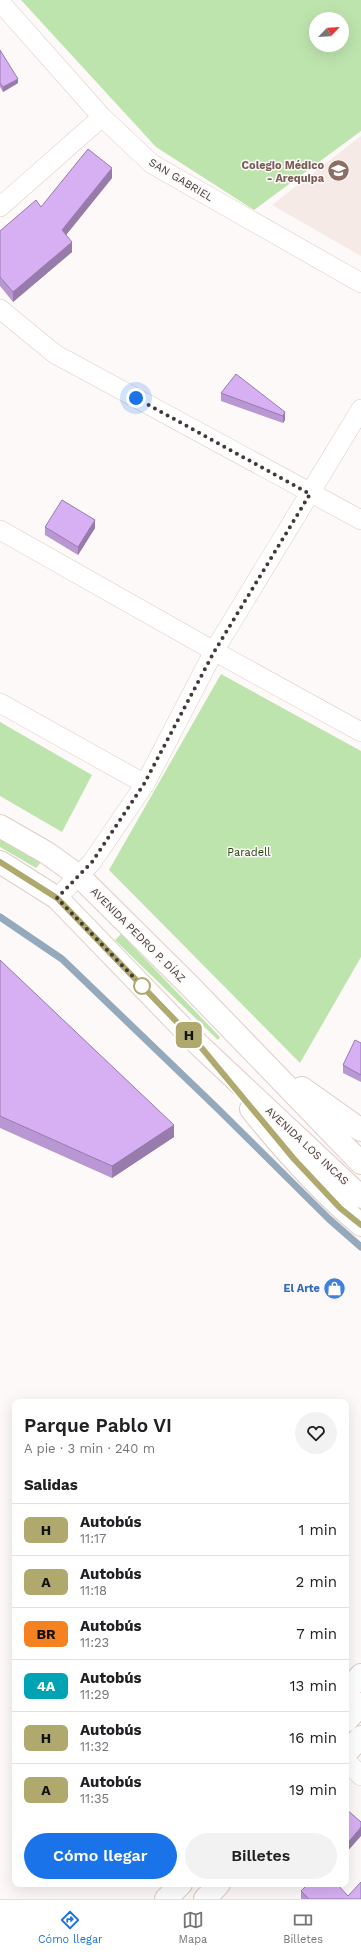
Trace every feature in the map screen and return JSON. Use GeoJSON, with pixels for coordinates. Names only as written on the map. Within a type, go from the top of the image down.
{"type":"FeatureCollection","features":[{"type":"Feature","properties":{"kind":"main road","name":"AVENIDA PEDRO P. DÍAZ"},"geometry":{"type":"LineString","coordinates":[[0,826],[47,853],[79,876],[262,1060]]}},
{"type":"Feature","properties":{"kind":"main road"},"geometry":{"type":"LineString","coordinates":[[0,862],[57,898],[200,1046],[294,1159],[340,1208],[361,1225]]}},
{"type":"Feature","properties":{"kind":"main road","name":"AVENIDA LOS INCAS"},"geometry":{"type":"LineString","coordinates":[[200,1046],[361,1197]]}},
{"type":"Feature","properties":{"kind":"main road"},"geometry":{"type":"LineString","coordinates":[[262,1060],[361,1130]]}},
{"type":"Feature","properties":{"kind":"main road"},"geometry":{"type":"LineString","coordinates":[[262,1060],[361,1163]]}},
{"type":"Feature","properties":{"kind":"main road"},"geometry":{"type":"LineString","coordinates":[[349,1689],[361,1675]]}},
{"type":"Feature","properties":{"kind":"main road"},"geometry":{"type":"LineString","coordinates":[[349,1717],[361,1704]]}},
{"type":"Feature","properties":{"kind":"main road"},"geometry":{"type":"LineString","coordinates":[[349,1735],[361,1721]]}},
{"type":"Feature","properties":{"kind":"main road"},"geometry":{"type":"LineString","coordinates":[[349,1750],[361,1737]]}},
{"type":"Feature","properties":{"kind":"main road"},"geometry":{"type":"LineString","coordinates":[[166,1899],[178,1887]]}},
{"type":"Feature","properties":{"kind":"main road"},"geometry":{"type":"LineString","coordinates":[[204,1899],[216,1887]]}},
{"type":"Feature","properties":{"kind":"street","name":"SAN GABRIEL"},"geometry":{"type":"LineString","coordinates":[[0,2],[102,117],[152,164],[361,283]]}},
{"type":"Feature","properties":{"kind":"street"},"geometry":{"type":"LineString","coordinates":[[0,207],[102,117]]}},
{"type":"Feature","properties":{"kind":"street"},"geometry":{"type":"LineString","coordinates":[[0,308],[55,354],[310,494],[361,520]]}},
{"type":"Feature","properties":{"kind":"street"},"geometry":{"type":"LineString","coordinates":[[57,898],[92,862],[144,784],[214,652],[361,409]]}},
{"type":"Feature","properties":{"kind":"street"},"geometry":{"type":"LineString","coordinates":[[0,530],[214,652],[361,732]]}},
{"type":"Feature","properties":{"kind":"street"},"geometry":{"type":"LineString","coordinates":[[0,703],[144,784]]}},
{"type":"Feature","properties":{"kind":"street"},"geometry":{"type":"LineString","coordinates":[[349,1763],[361,1776]]}},
{"type":"Feature","properties":{"kind":"shaded area","name":"Colegio Médico - Arequipa"},"geometry":{"type":"Polygon","coordinates":[[[361,136],[361,256],[272,205],[361,136]]]}},
{"type":"Feature","properties":{"kind":"green space"},"geometry":{"type":"Polygon","coordinates":[[[21,0],[361,0],[361,131],[254,210],[156,147],[21,0]]]}},
{"type":"Feature","properties":{"kind":"green space","name":"Paradell"},"geometry":{"type":"Polygon","coordinates":[[[221,674],[361,751],[361,957],[300,1063],[109,870],[221,674]]]}},
{"type":"Feature","properties":{"kind":"green space"},"geometry":{"type":"Polygon","coordinates":[[[0,722],[92,775],[62,832],[0,796],[0,722]]]}},
{"type":"Feature","properties":{"kind":"green space"},"geometry":{"type":"Polygon","coordinates":[[[0,837],[42,861],[36,868],[0,847],[0,837]]]}},
{"type":"Feature","properties":{"kind":"green space"},"geometry":{"type":"Polygon","coordinates":[[[121,934],[220,1037],[218,1040],[115,940],[121,934]]]}},
{"type":"Feature","properties":{"kind":"building"},"geometry":{"type":"Polygon","coordinates":[[[0,50],[18,79],[3,87],[0,83],[0,50]]]}},
{"type":"Feature","properties":{"kind":"building"},"geometry":{"type":"Polygon","coordinates":[[[88,149],[112,168],[62,230],[72,242],[13,292],[0,277],[0,231],[36,200],[41,207],[88,149]]]}},
{"type":"Feature","properties":{"kind":"building"},"geometry":{"type":"Polygon","coordinates":[[[236,374],[285,412],[283,416],[221,393],[236,374]]]}},
{"type":"Feature","properties":{"kind":"building"},"geometry":{"type":"Polygon","coordinates":[[[62,500],[95,520],[78,547],[45,527],[62,500]]]}},
{"type":"Feature","properties":{"kind":"building"},"geometry":{"type":"Polygon","coordinates":[[[0,960],[174,1125],[112,1166],[0,1116],[0,960]]]}},
{"type":"Feature","properties":{"kind":"building"},"geometry":{"type":"Polygon","coordinates":[[[355,1040],[361,1043],[361,1075],[343,1065],[355,1040]]]}},
{"type":"Feature","properties":{"kind":"building"},"geometry":{"type":"Polygon","coordinates":[[[349,1812],[361,1822],[361,1827],[349,1841],[349,1812]]]}},
{"type":"Feature","properties":{"kind":"building"},"geometry":{"type":"Polygon","coordinates":[[[361,1882],[361,1899],[309,1899],[301,1891],[305,1887],[340,1887],[348,1896],[361,1882]]]}},
{"type":"Feature","properties":{"kind":"waterway"},"geometry":{"type":"LineString","coordinates":[[0,917],[62,959],[217,1108],[329,1219],[361,1247]]}},
{"type":"Feature","properties":{"kind":"bus line","name":"H"},"geometry":{"type":"LineString","coordinates":[[0,862],[57,898],[200,1046],[265,1127],[294,1159],[340,1208],[361,1225]]}},
{"type":"Feature","properties":{"kind":"place","name":"Colegio Médico - Arequipa"},"geometry":{"type":"Point","coordinates":[339,171]}},
{"type":"Feature","properties":{"kind":"place","name":"El Arte"},"geometry":{"type":"Point","coordinates":[335,1288]}},
{"type":"Feature","properties":{"kind":"route"},"geometry":{"type":"LineString","coordinates":[[136,398],[310,494],[214,652],[144,784],[92,862],[57,898],[145,989],[142,986]]}}]}
